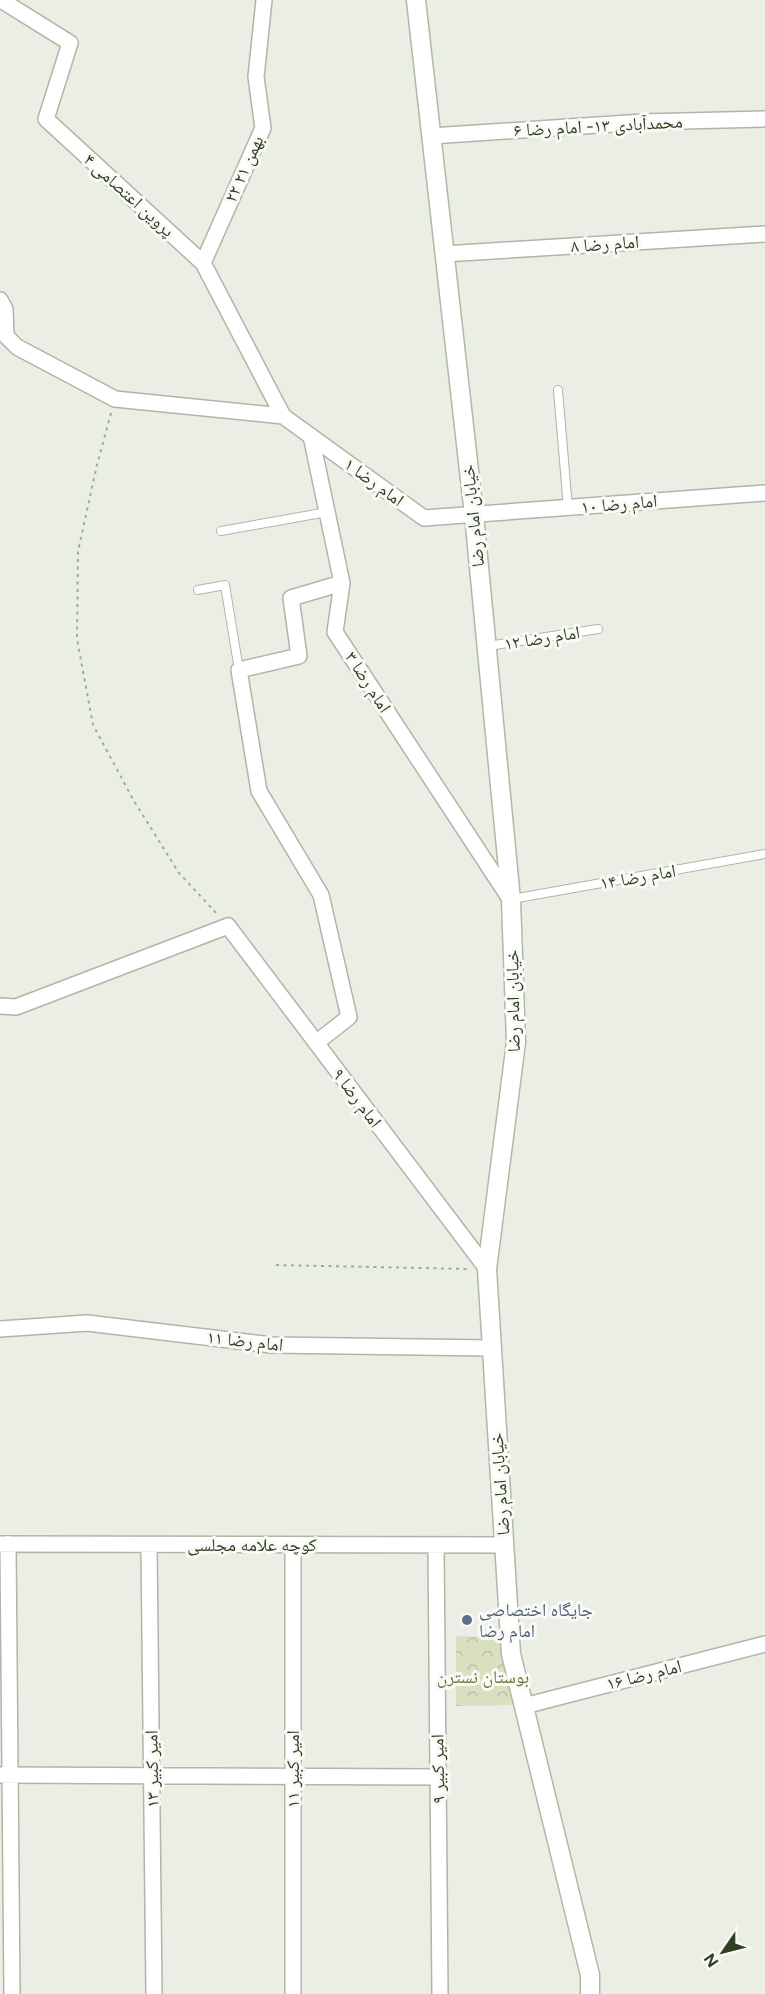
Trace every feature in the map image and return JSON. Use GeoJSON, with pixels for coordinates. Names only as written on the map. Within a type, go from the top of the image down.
{"type":"FeatureCollection","features":[{"type":"Feature","properties":{"kind":"street","name":"پروین اعتصامی ۴"},"geometry":{"type":"LineString","coordinates":[[1,0],[70,43],[46,119],[203,263],[283,416]]}},
{"type":"Feature","properties":{"kind":"street","name":"۲۲ بهمن ۲۱"},"geometry":{"type":"LineString","coordinates":[[203,263],[263,128],[256,77],[264,0]]}},
{"type":"Feature","properties":{"kind":"street","name":"خیابان امام رضا"},"geometry":{"type":"LineString","coordinates":[[416,0],[474,515],[511,900],[516,1042],[487,1269],[511,1654],[590,1975],[590,1994]]}},
{"type":"Feature","properties":{"kind":"street","name":"محمدآبادی ۱۳- امام رضا ۶"},"geometry":{"type":"LineString","coordinates":[[431,136],[643,122],[765,119]]}},
{"type":"Feature","properties":{"kind":"street","name":"امام رضا ۸"},"geometry":{"type":"LineString","coordinates":[[444,254],[765,234]]}},
{"type":"Feature","properties":{"kind":"street"},"geometry":{"type":"LineString","coordinates":[[0,300],[4,309],[6,336],[17,347],[114,399],[283,416]]}},
{"type":"Feature","properties":{"kind":"street","name":"امام رضا ۱"},"geometry":{"type":"LineString","coordinates":[[283,416],[424,518],[474,515]]}},
{"type":"Feature","properties":{"kind":"street","name":"امام رضا ۳"},"geometry":{"type":"LineString","coordinates":[[311,436],[342,583],[335,632],[511,900]]}},
{"type":"Feature","properties":{"kind":"street","name":"امام رضا ۱۰"},"geometry":{"type":"LineString","coordinates":[[474,515],[765,493]]}},
{"type":"Feature","properties":{"kind":"street"},"geometry":{"type":"LineString","coordinates":[[316,1042],[349,1017],[321,895],[259,791],[239,670],[299,656],[291,598],[342,583]]}},
{"type":"Feature","properties":{"kind":"street"},"geometry":{"type":"LineString","coordinates":[[0,1006],[16,1007],[228,926]]}},
{"type":"Feature","properties":{"kind":"street","name":"امام رضا ۹"},"geometry":{"type":"LineString","coordinates":[[228,926],[487,1269]]}},
{"type":"Feature","properties":{"kind":"street","name":"امام رضا ۱۱"},"geometry":{"type":"LineString","coordinates":[[0,1329],[87,1323],[272,1345],[492,1348]]}},
{"type":"Feature","properties":{"kind":"street"},"geometry":{"type":"LineString","coordinates":[[4,1544],[5,1775],[12,1994]]}},
{"type":"Feature","properties":{"kind":"street","name":"کوچه علامه مجلسی"},"geometry":{"type":"LineString","coordinates":[[4,1544],[504,1545]]}},
{"type":"Feature","properties":{"kind":"street","name":"امیر کبیر ۱۳"},"geometry":{"type":"LineString","coordinates":[[149,1545],[154,1994]]}},
{"type":"Feature","properties":{"kind":"street","name":"امیر کبیر ۱۱"},"geometry":{"type":"LineString","coordinates":[[293,1545],[293,1994]]}},
{"type":"Feature","properties":{"kind":"street","name":"امیر کبیر ۹"},"geometry":{"type":"LineString","coordinates":[[436,1545],[440,1994]]}},
{"type":"Feature","properties":{"kind":"street","name":"امام رضا ۱۶"},"geometry":{"type":"LineString","coordinates":[[524,1706],[765,1644]]}},
{"type":"Feature","properties":{"kind":"street"},"geometry":{"type":"LineString","coordinates":[[5,1775],[438,1777]]}},
{"type":"Feature","properties":{"kind":"lane"},"geometry":{"type":"LineString","coordinates":[[558,390],[568,508]]}},
{"type":"Feature","properties":{"kind":"lane"},"geometry":{"type":"LineString","coordinates":[[221,531],[327,512]]}},
{"type":"Feature","properties":{"kind":"lane"},"geometry":{"type":"LineString","coordinates":[[198,590],[225,585],[239,670]]}},
{"type":"Feature","properties":{"kind":"lane","name":"امام رضا ۱۲"},"geometry":{"type":"LineString","coordinates":[[486,646],[598,629]]}},
{"type":"Feature","properties":{"kind":"lane","name":"امام رضا ۱۴"},"geometry":{"type":"LineString","coordinates":[[511,900],[765,854]]}},
{"type":"Feature","properties":{"kind":"path"},"geometry":{"type":"LineString","coordinates":[[114,399],[78,550],[77,639],[93,725],[134,801],[179,873],[228,926]]}},
{"type":"Feature","properties":{"kind":"path"},"geometry":{"type":"LineString","coordinates":[[276,1265],[487,1269]]}},
{"type":"Feature","properties":{"kind":"green space","name":"بوستان نسترن"},"geometry":{"type":"Polygon","coordinates":[[[456,1636],[505,1638],[517,1705],[456,1706],[456,1636]]]}},
{"type":"Feature","properties":{"kind":"place","name":"جایگاه اختصاصی امام رضا"},"geometry":{"type":"Point","coordinates":[467,1620]}}]}
